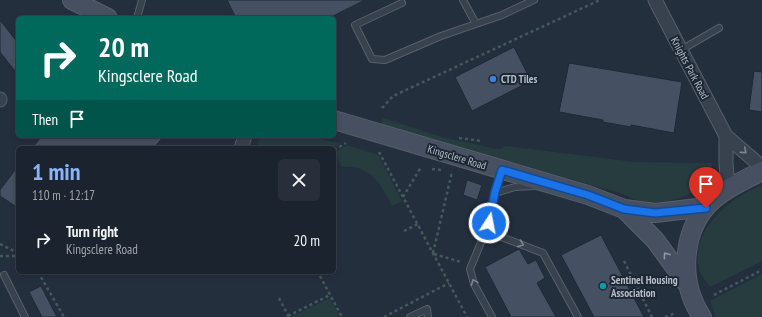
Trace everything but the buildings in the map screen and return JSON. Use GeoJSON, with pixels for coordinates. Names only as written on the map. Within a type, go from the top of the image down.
{"type":"FeatureCollection","features":[{"type":"Feature","properties":{"kind":"street"},"geometry":{"type":"LineString","coordinates":[[72,0],[104,16]]}},
{"type":"Feature","properties":{"kind":"street","name":"Knights Park Road"},"geometry":{"type":"LineString","coordinates":[[655,0],[726,136],[762,167]]}},
{"type":"Feature","properties":{"kind":"street","name":"Kingsclere Road"},"geometry":{"type":"LineString","coordinates":[[336,121],[588,195],[624,209],[655,213],[706,208]]}},
{"type":"Feature","properties":{"kind":"street","name":"Knights Park Road"},"geometry":{"type":"LineString","coordinates":[[726,136],[728,189]]}},
{"type":"Feature","properties":{"kind":"street"},"geometry":{"type":"LineString","coordinates":[[702,317],[692,296],[686,270],[690,233],[696,221],[715,198],[762,170]]}},
{"type":"Feature","properties":{"kind":"street","name":"Kingsclere Road"},"geometry":{"type":"LineString","coordinates":[[624,209],[656,240],[689,287]]}},
{"type":"Feature","properties":{"kind":"lane"},"geometry":{"type":"LineString","coordinates":[[138,16],[142,0]]}},
{"type":"Feature","properties":{"kind":"lane"},"geometry":{"type":"LineString","coordinates":[[463,0],[476,24]]}},
{"type":"Feature","properties":{"kind":"lane"},"geometry":{"type":"LineString","coordinates":[[402,2],[355,25],[372,59],[386,60],[441,36],[502,15],[534,0]]}},
{"type":"Feature","properties":{"kind":"lane"},"geometry":{"type":"LineString","coordinates":[[681,50],[719,28]]}},
{"type":"Feature","properties":{"kind":"lane"},"geometry":{"type":"LineString","coordinates":[[492,317],[474,284],[470,269],[489,223],[495,192],[502,170]]}},
{"type":"Feature","properties":{"kind":"lane"},"geometry":{"type":"LineString","coordinates":[[495,192],[515,187],[553,185]]}},
{"type":"Feature","properties":{"kind":"lane"},"geometry":{"type":"LineString","coordinates":[[489,223],[499,236],[543,253],[578,317]]}},
{"type":"Feature","properties":{"kind":"lane"},"geometry":{"type":"LineString","coordinates":[[4,275],[25,317]]}},
{"type":"Feature","properties":{"kind":"lane"},"geometry":{"type":"LineString","coordinates":[[410,317],[427,309],[428,317]]}},
{"type":"Feature","properties":{"kind":"path"},"geometry":{"type":"LineString","coordinates":[[382,108],[393,96],[600,0]]}},
{"type":"Feature","properties":{"kind":"path"},"geometry":{"type":"LineString","coordinates":[[458,138],[481,142]]}},
{"type":"Feature","properties":{"kind":"path"},"geometry":{"type":"LineString","coordinates":[[336,149],[346,143]]}},
{"type":"Feature","properties":{"kind":"path"},"geometry":{"type":"LineString","coordinates":[[379,152],[467,317]]}},
{"type":"Feature","properties":{"kind":"path"},"geometry":{"type":"LineString","coordinates":[[403,197],[421,167]]}},
{"type":"Feature","properties":{"kind":"path"},"geometry":{"type":"LineString","coordinates":[[433,254],[452,172]]}},
{"type":"Feature","properties":{"kind":"path"},"geometry":{"type":"LineString","coordinates":[[404,231],[418,224]]}},
{"type":"Feature","properties":{"kind":"path"},"geometry":{"type":"LineString","coordinates":[[0,244],[16,253]]}},
{"type":"Feature","properties":{"kind":"path"},"geometry":{"type":"LineString","coordinates":[[0,256],[16,254]]}},
{"type":"Feature","properties":{"kind":"path"},"geometry":{"type":"LineString","coordinates":[[433,254],[471,264]]}},
{"type":"Feature","properties":{"kind":"path"},"geometry":{"type":"LineString","coordinates":[[624,261],[652,317]]}},
{"type":"Feature","properties":{"kind":"path"},"geometry":{"type":"LineString","coordinates":[[714,295],[762,270]]}},
{"type":"Feature","properties":{"kind":"path"},"geometry":{"type":"LineString","coordinates":[[39,274],[64,317]]}},
{"type":"Feature","properties":{"kind":"path"},"geometry":{"type":"LineString","coordinates":[[320,276],[342,317]]}},
{"type":"Feature","properties":{"kind":"path"},"geometry":{"type":"LineString","coordinates":[[384,317],[449,283]]}},
{"type":"Feature","properties":{"kind":"path"},"geometry":{"type":"LineString","coordinates":[[279,298],[289,317],[330,295]]}},
{"type":"Feature","properties":{"kind":"path"},"geometry":{"type":"LineString","coordinates":[[665,317],[676,313]]}},
{"type":"Feature","properties":{"kind":"green space"},"geometry":{"type":"Polygon","coordinates":[[[383,118],[442,137],[496,149],[502,149],[505,146],[635,162],[712,163],[709,177],[705,184],[699,188],[676,199],[659,203],[651,203],[380,125],[383,118]]]}},
{"type":"Feature","properties":{"kind":"green space"},"geometry":{"type":"Polygon","coordinates":[[[261,138],[318,138],[340,144],[336,146],[257,146],[261,138]]]}},
{"type":"Feature","properties":{"kind":"green space"},"geometry":{"type":"Polygon","coordinates":[[[347,145],[378,155],[402,201],[392,206],[379,183],[373,177],[360,169],[342,167],[336,156],[336,152],[347,145]]]}},
{"type":"Feature","properties":{"kind":"green space"},"geometry":{"type":"Polygon","coordinates":[[[762,185],[762,261],[710,287],[700,272],[698,258],[700,244],[705,230],[714,218],[737,198],[762,185]]]}},
{"type":"Feature","properties":{"kind":"green space"},"geometry":{"type":"Polygon","coordinates":[[[762,274],[762,317],[716,317],[710,301],[762,274]]]}},
{"type":"Feature","properties":{"kind":"green space"},"geometry":{"type":"Polygon","coordinates":[[[330,298],[340,317],[291,317],[330,298]]]}},
{"type":"Feature","properties":{"kind":"place","name":"CTD Tiles"},"geometry":{"type":"Point","coordinates":[493,79]}},
{"type":"Feature","properties":{"kind":"place","name":"Sentinel Housing Association"},"geometry":{"type":"Point","coordinates":[603,286]}},
{"type":"Feature","properties":{"kind":"route"},"geometry":{"type":"LineString","coordinates":[[489,223],[495,192],[502,170],[588,195],[624,209],[655,213],[706,208]]}}]}
